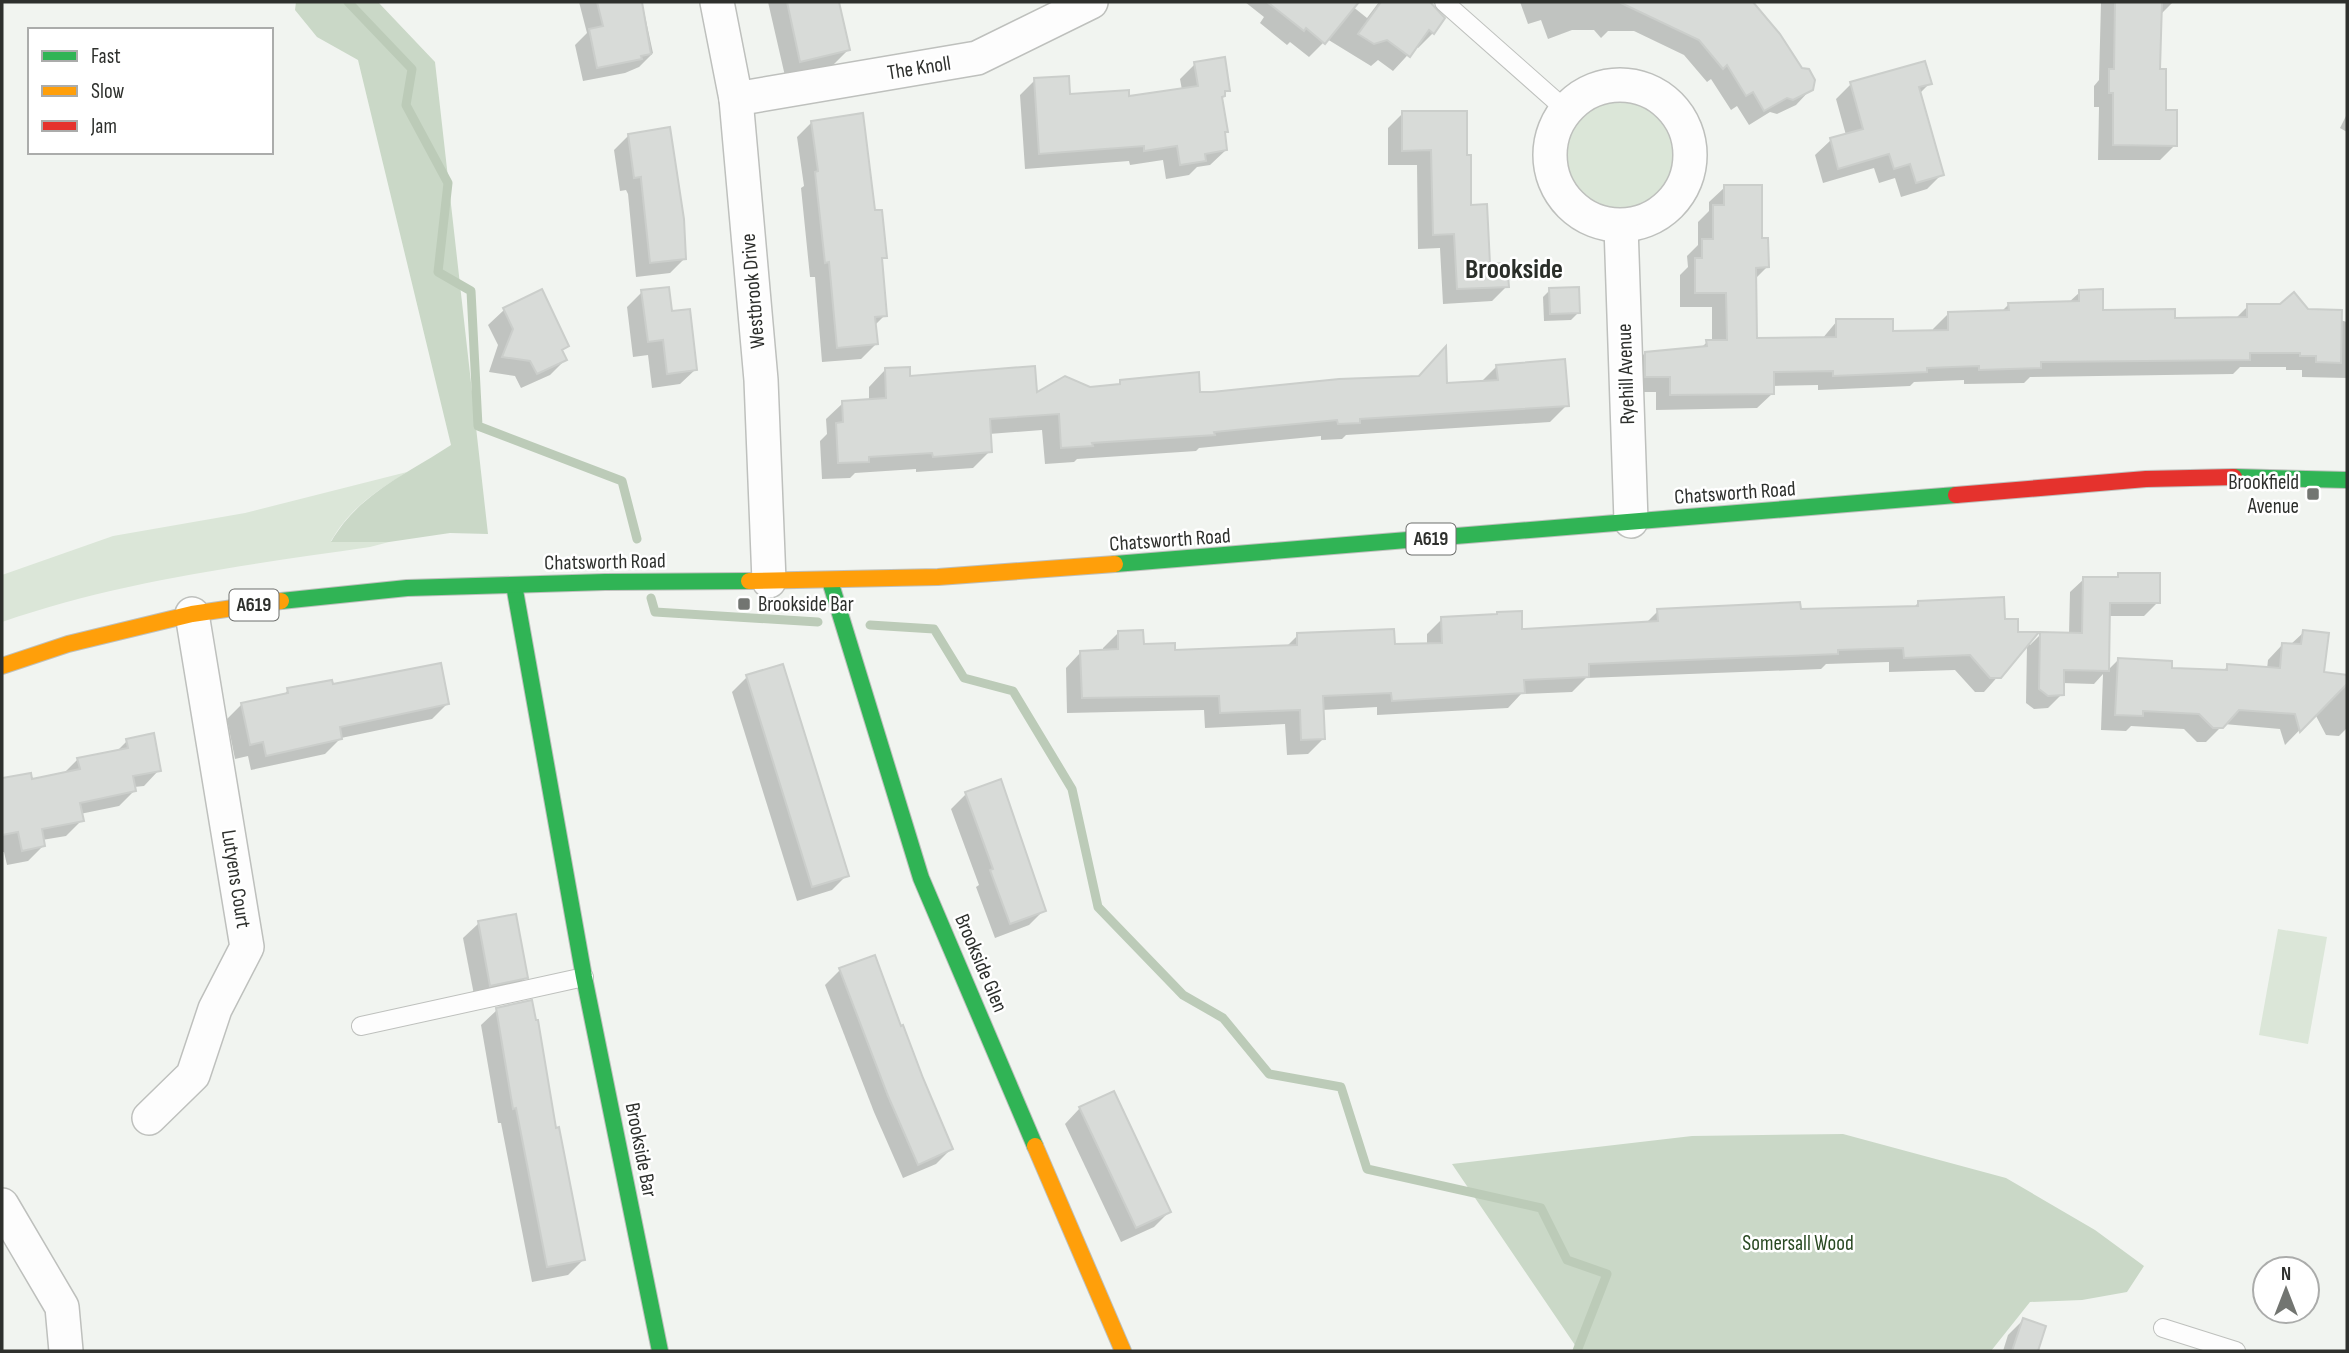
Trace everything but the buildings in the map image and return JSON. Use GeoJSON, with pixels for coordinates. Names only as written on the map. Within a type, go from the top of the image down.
{"type":"FeatureCollection","features":[{"type":"Feature","properties":{"kind":"main road","name":"Chatsworth Road"},"geometry":{"type":"LineString","coordinates":[[2,666],[68,644],[191,614],[287,600],[407,588],[938,577],[1115,565],[2146,480],[2259,477],[2347,480]]}},
{"type":"Feature","properties":{"kind":"main road","name":"Brookside Glen"},"geometry":{"type":"LineString","coordinates":[[830,581],[921,878],[1124,1351]]}},
{"type":"Feature","properties":{"kind":"main road","name":"Brookside Bar"},"geometry":{"type":"LineString","coordinates":[[514,585],[584,977],[660,1351]]}},
{"type":"Feature","properties":{"kind":"street","name":"Westbrook Drive"},"geometry":{"type":"LineString","coordinates":[[717,2],[736,99],[761,380],[769,581]]}},
{"type":"Feature","properties":{"kind":"street","name":"The Knoll"},"geometry":{"type":"LineString","coordinates":[[736,99],[977,58],[1091,2]]}},
{"type":"Feature","properties":{"kind":"street"},"geometry":{"type":"LineString","coordinates":[[1626,85],[1649,90],[1669,104],[1684,123],[1690,146],[1690,170],[1681,192],[1665,210],[1643,222],[1621,226],[1598,222],[1578,211],[1562,195],[1553,175],[1550,152],[1554,130],[1566,110],[1583,96],[1603,87],[1626,85]]}},
{"type":"Feature","properties":{"kind":"street","name":"Ryehill Avenue"},"geometry":{"type":"LineString","coordinates":[[1621,226],[1631,521]]}},
{"type":"Feature","properties":{"kind":"street","name":"Lutyens Court"},"geometry":{"type":"LineString","coordinates":[[149,1118],[193,1075],[215,1009],[247,947],[191,614]]}},
{"type":"Feature","properties":{"kind":"street"},"geometry":{"type":"LineString","coordinates":[[2,1205],[62,1307],[66,1351]]}},
{"type":"Feature","properties":{"kind":"lane"},"geometry":{"type":"LineString","coordinates":[[1444,2],[1566,110]]}},
{"type":"Feature","properties":{"kind":"lane"},"geometry":{"type":"LineString","coordinates":[[361,1026],[584,977]]}},
{"type":"Feature","properties":{"kind":"lane"},"geometry":{"type":"LineString","coordinates":[[2163,1328],[2236,1351]]}},
{"type":"Feature","properties":{"kind":"green space"},"geometry":{"type":"Polygon","coordinates":[[[296,2],[378,2],[435,62],[488,534],[450,533],[389,542],[331,542],[342,525],[369,498],[451,445],[358,60],[317,37],[295,10],[296,2]]]}},
{"type":"Feature","properties":{"kind":"green space"},"geometry":{"type":"Polygon","coordinates":[[[1620,98],[1642,103],[1660,115],[1672,133],[1677,155],[1672,177],[1660,195],[1642,207],[1620,212],[1598,207],[1580,195],[1568,177],[1563,155],[1568,133],[1580,115],[1598,103],[1620,98]]]}},
{"type":"Feature","properties":{"kind":"green space"},"geometry":{"type":"Polygon","coordinates":[[[407,472],[355,510],[331,541],[389,542],[138,585],[2,622],[2,575],[113,536],[245,513],[407,472]]]}},
{"type":"Feature","properties":{"kind":"green space"},"geometry":{"type":"Polygon","coordinates":[[[2278,929],[2327,937],[2308,1044],[2259,1035],[2278,929]]]}},
{"type":"Feature","properties":{"kind":"green space","name":"Somersall Wood"},"geometry":{"type":"Polygon","coordinates":[[[1843,1134],[2006,1178],[2095,1230],[2144,1266],[2127,1292],[2082,1300],[2030,1302],[1991,1351],[1579,1351],[1452,1164],[1692,1136],[1843,1134]]]}},
{"type":"Feature","properties":{"kind":"waterway"},"geometry":{"type":"LineString","coordinates":[[348,2],[412,69],[406,105],[448,183],[438,272],[471,291],[478,426],[622,481],[637,539]]}},
{"type":"Feature","properties":{"kind":"waterway"},"geometry":{"type":"LineString","coordinates":[[651,598],[655,612],[818,622]]}},
{"type":"Feature","properties":{"kind":"waterway"},"geometry":{"type":"LineString","coordinates":[[870,625],[934,629],[964,678],[1013,691],[1072,789],[1098,907],[1183,995],[1223,1018],[1269,1074],[1341,1087],[1367,1169],[1541,1208],[1567,1260],[1607,1274],[1577,1351]]}},
{"type":"Feature","properties":{"kind":"traffic: fast"},"geometry":{"type":"LineString","coordinates":[[2234,477],[2347,480]]}},
{"type":"Feature","properties":{"kind":"traffic: fast"},"geometry":{"type":"LineString","coordinates":[[1115,564],[1956,495]]}},
{"type":"Feature","properties":{"kind":"traffic: fast"},"geometry":{"type":"LineString","coordinates":[[281,601],[407,588],[749,581]]}},
{"type":"Feature","properties":{"kind":"traffic: fast"},"geometry":{"type":"LineString","coordinates":[[830,581],[921,878],[1035,1146]]}},
{"type":"Feature","properties":{"kind":"traffic: fast"},"geometry":{"type":"LineString","coordinates":[[514,585],[584,977],[660,1351]]}},
{"type":"Feature","properties":{"kind":"traffic: slow"},"geometry":{"type":"LineString","coordinates":[[749,581],[938,577],[1115,564]]}},
{"type":"Feature","properties":{"kind":"traffic: slow"},"geometry":{"type":"LineString","coordinates":[[2,666],[68,644],[192,614],[281,601]]}},
{"type":"Feature","properties":{"kind":"traffic: slow"},"geometry":{"type":"LineString","coordinates":[[1035,1146],[1123,1351]]}},
{"type":"Feature","properties":{"kind":"traffic: jam"},"geometry":{"type":"LineString","coordinates":[[1956,495],[2146,479],[2234,477]]}},
{"type":"Feature","properties":{"kind":"place","name":"Brookfield Avenue"},"geometry":{"type":"Point","coordinates":[2313,494]}},
{"type":"Feature","properties":{"kind":"place","name":"Brookside Bar"},"geometry":{"type":"Point","coordinates":[744,604]}},
{"type":"Feature","properties":{"kind":"district","name":"Brookside"},"geometry":{"type":"Point","coordinates":[1514,269]}}]}
